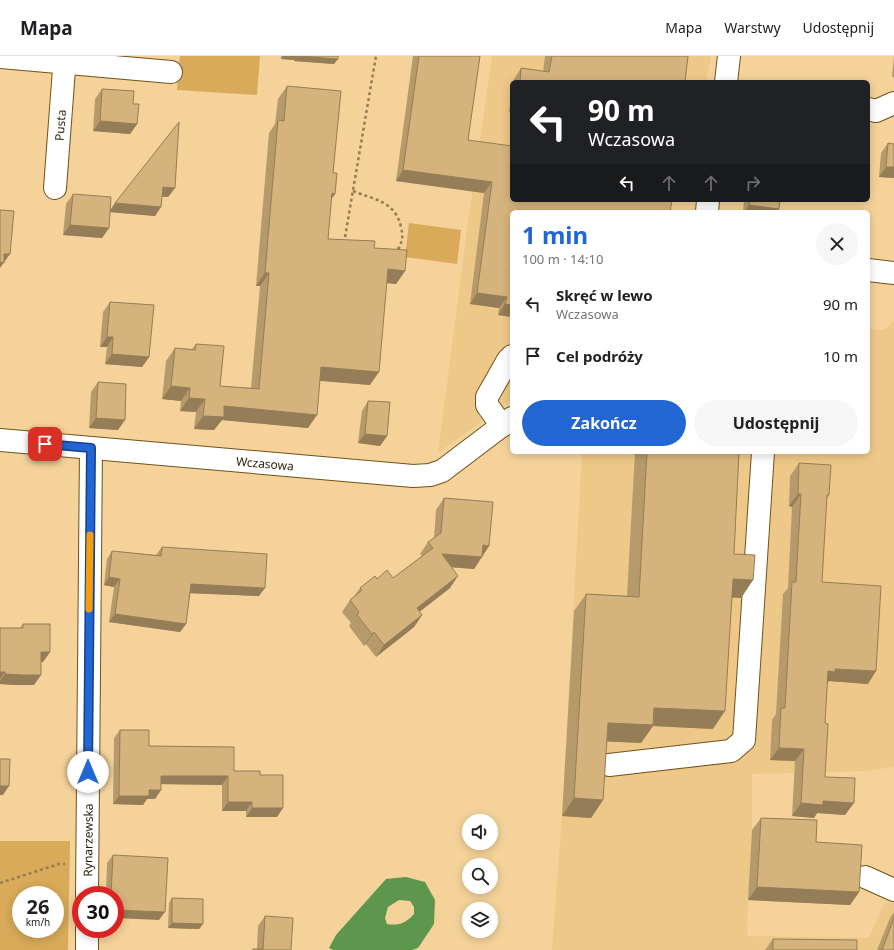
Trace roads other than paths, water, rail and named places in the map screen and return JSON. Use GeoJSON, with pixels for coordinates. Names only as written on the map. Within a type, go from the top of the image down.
{"type":"FeatureCollection","features":[{"type":"Feature","properties":{"kind":"street"},"geometry":{"type":"LineString","coordinates":[[0,56],[64,59],[171,72]]}},
{"type":"Feature","properties":{"kind":"street"},"geometry":{"type":"LineString","coordinates":[[726,80],[729,56]]}},
{"type":"Feature","properties":{"kind":"street","name":"Pusta"},"geometry":{"type":"LineString","coordinates":[[55,188],[64,59]]}},
{"type":"Feature","properties":{"kind":"street"},"geometry":{"type":"LineString","coordinates":[[870,110],[876,111],[894,103]]}},
{"type":"Feature","properties":{"kind":"street"},"geometry":{"type":"LineString","coordinates":[[870,270],[894,273]]}},
{"type":"Feature","properties":{"kind":"street"},"geometry":{"type":"LineString","coordinates":[[507,422],[487,406],[487,397],[510,358]]}},
{"type":"Feature","properties":{"kind":"street","name":"Wczasowa"},"geometry":{"type":"LineString","coordinates":[[0,440],[413,476],[430,475],[442,471],[507,422]]}},
{"type":"Feature","properties":{"kind":"street","name":"Rynarzewska"},"geometry":{"type":"LineString","coordinates":[[87,886],[91,448]]}},
{"type":"Feature","properties":{"kind":"street"},"geometry":{"type":"LineString","coordinates":[[609,765],[731,751],[744,740],[763,454]]}},
{"type":"Feature","properties":{"kind":"street"},"geometry":{"type":"LineString","coordinates":[[865,877],[894,890]]}},
{"type":"Feature","properties":{"kind":"street"},"geometry":{"type":"LineString","coordinates":[[87,938],[87,950]]}}]}
